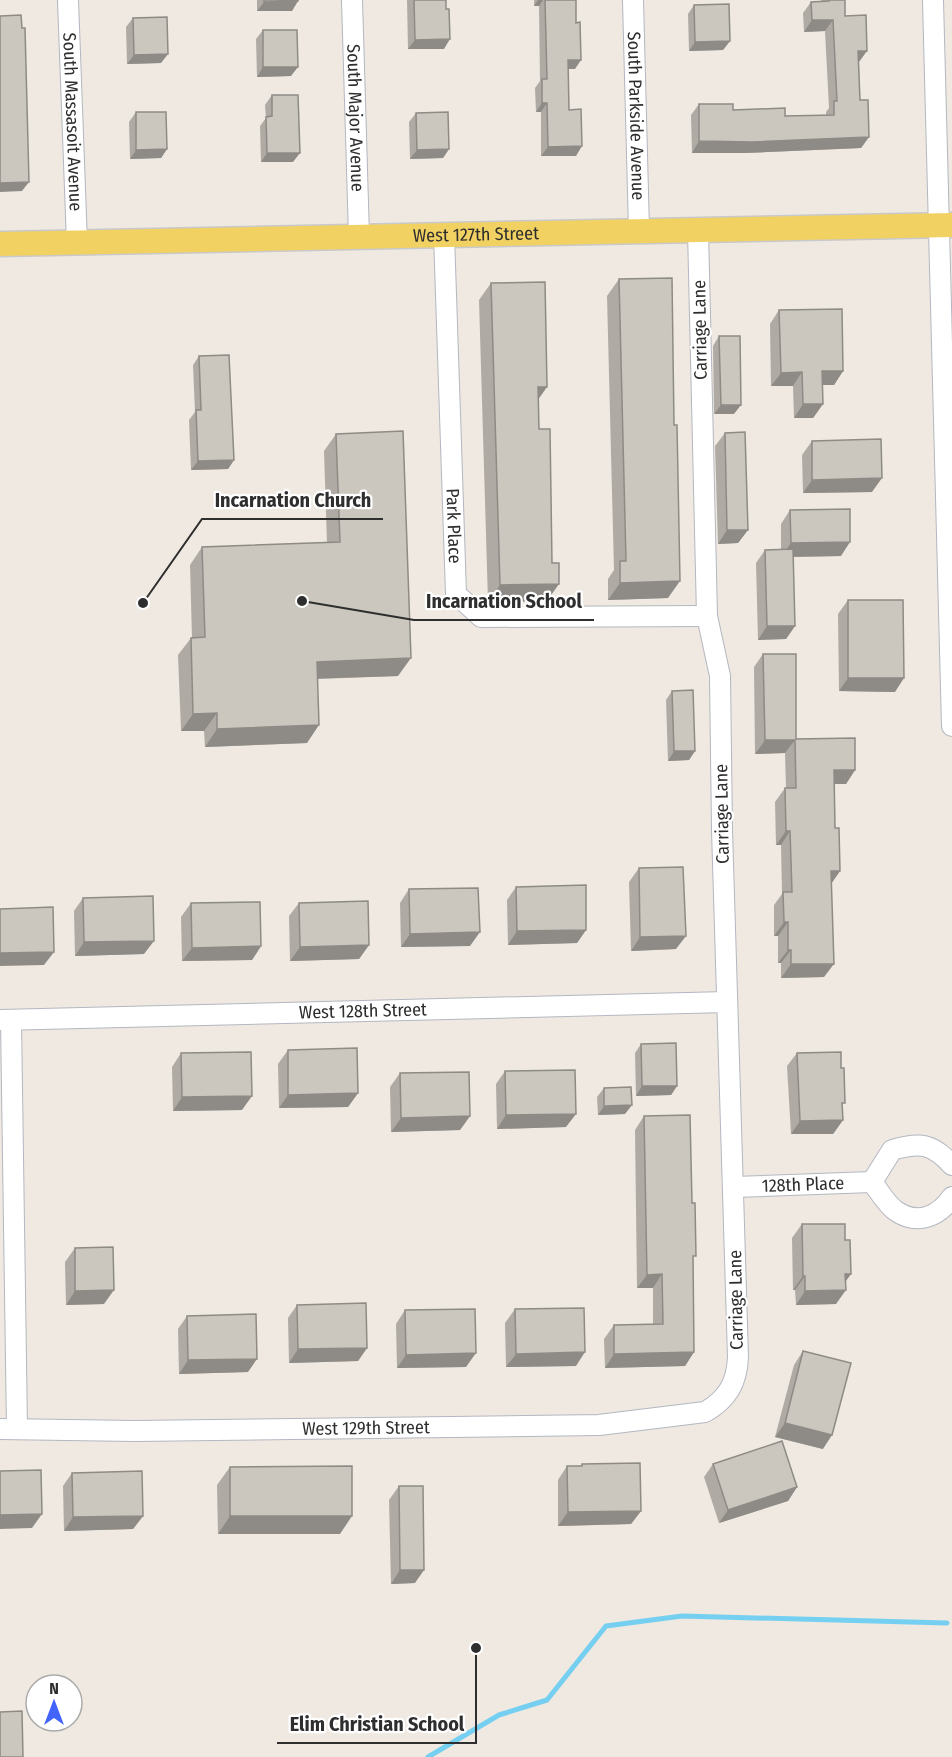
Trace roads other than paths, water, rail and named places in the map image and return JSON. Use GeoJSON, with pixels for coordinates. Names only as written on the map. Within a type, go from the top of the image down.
{"type":"FeatureCollection","features":[{"type":"Feature","properties":{"kind":"main road","name":"West 127th Street"},"geometry":{"type":"LineString","coordinates":[[0,244],[945,225]]}},
{"type":"Feature","properties":{"kind":"street","name":"South Massasoit Avenue"},"geometry":{"type":"LineString","coordinates":[[68,0],[77,243]]}},
{"type":"Feature","properties":{"kind":"street","name":"South Major Avenue"},"geometry":{"type":"LineString","coordinates":[[352,0],[360,237]]}},
{"type":"Feature","properties":{"kind":"street","name":"South Parkside Avenue"},"geometry":{"type":"LineString","coordinates":[[633,0],[639,231]]}},
{"type":"Feature","properties":{"kind":"street"},"geometry":{"type":"LineString","coordinates":[[933,0],[945,225],[952,726]]}},
{"type":"Feature","properties":{"kind":"street","name":"Carriage Lane"},"geometry":{"type":"LineString","coordinates":[[698,230],[707,616],[720,676],[727,1002],[734,1187],[738,1372],[725,1396]]}},
{"type":"Feature","properties":{"kind":"street","name":"Park Place"},"geometry":{"type":"LineString","coordinates":[[444,235],[456,594],[481,617],[707,616]]}},
{"type":"Feature","properties":{"kind":"street","name":"West 128th Street"},"geometry":{"type":"LineString","coordinates":[[6,1020],[727,1002]]}},
{"type":"Feature","properties":{"kind":"street"},"geometry":{"type":"LineString","coordinates":[[6,1020],[8,1429]]}},
{"type":"Feature","properties":{"kind":"street"},"geometry":{"type":"LineString","coordinates":[[952,1165],[942,1154],[926,1146],[912,1144],[892,1150],[872,1182],[894,1211],[910,1218],[930,1218],[944,1208],[952,1197]]}},
{"type":"Feature","properties":{"kind":"street","name":"128th Place"},"geometry":{"type":"LineString","coordinates":[[734,1187],[872,1182]]}},
{"type":"Feature","properties":{"kind":"street","name":"West 129th Street"},"geometry":{"type":"LineString","coordinates":[[8,1429],[135,1431],[599,1425],[657,1416],[692,1415],[705,1412],[717,1405],[725,1396]]}},
{"type":"Feature","properties":{"kind":"waterway"},"geometry":{"type":"LineString","coordinates":[[428,1757],[499,1715],[547,1700],[606,1626],[682,1616],[947,1623]]}},
{"type":"Feature","properties":{"kind":"place","name":"Incarnation School"},"geometry":{"type":"Point","coordinates":[302,601]}},
{"type":"Feature","properties":{"kind":"place","name":"Incarnation Church"},"geometry":{"type":"Point","coordinates":[143,603]}},
{"type":"Feature","properties":{"kind":"place","name":"Elim Christian School"},"geometry":{"type":"Point","coordinates":[476,1648]}}]}
